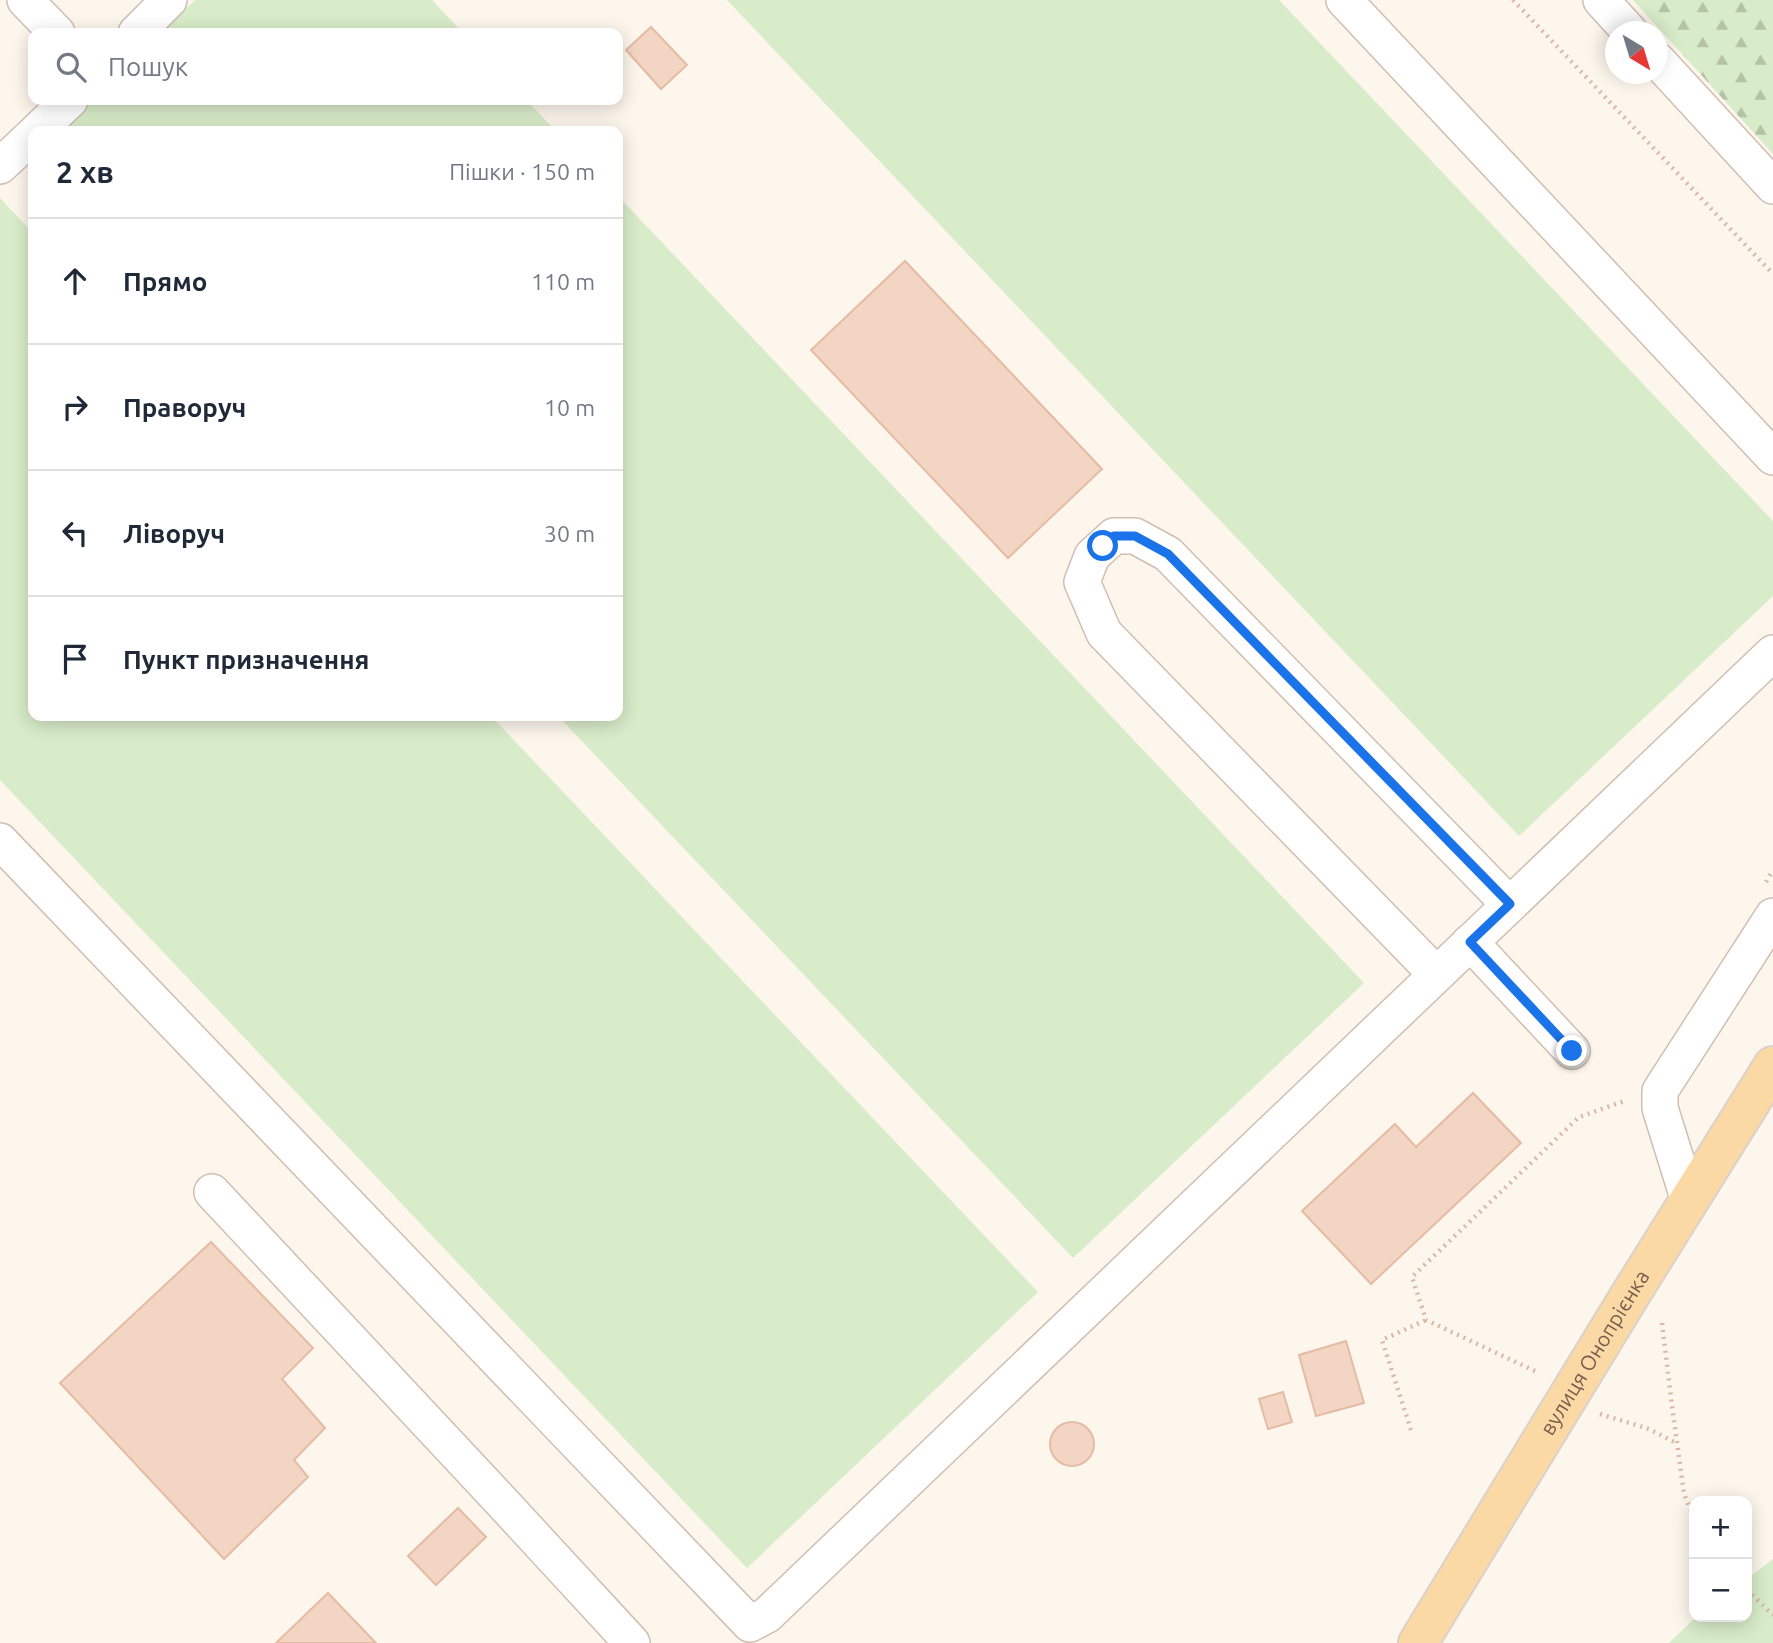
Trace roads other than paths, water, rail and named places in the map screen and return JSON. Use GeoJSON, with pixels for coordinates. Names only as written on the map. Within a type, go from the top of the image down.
{"type":"FeatureCollection","features":[{"type":"Feature","properties":{"kind":"main road","name":"вулиця Онопрієнка"},"geometry":{"type":"LineString","coordinates":[[1418,1643],[1773,1066]]}},
{"type":"Feature","properties":{"kind":"street"},"geometry":{"type":"LineString","coordinates":[[25,0],[52,28]]}},
{"type":"Feature","properties":{"kind":"street"},"geometry":{"type":"LineString","coordinates":[[141,28],[169,0]]}},
{"type":"Feature","properties":{"kind":"street"},"geometry":{"type":"LineString","coordinates":[[1343,0],[1773,457]]}},
{"type":"Feature","properties":{"kind":"street"},"geometry":{"type":"LineString","coordinates":[[1601,0],[1620,21]]}},
{"type":"Feature","properties":{"kind":"street"},"geometry":{"type":"LineString","coordinates":[[1668,73],[1773,186]]}},
{"type":"Feature","properties":{"kind":"street"},"geometry":{"type":"LineString","coordinates":[[42,126],[65,105]]}},
{"type":"Feature","properties":{"kind":"street"},"geometry":{"type":"LineString","coordinates":[[0,166],[28,140]]}},
{"type":"Feature","properties":{"kind":"street"},"geometry":{"type":"LineString","coordinates":[[1436,974],[1104,633],[1082,582],[1092,556],[1114,536],[1135,536],[1168,554],[1510,904]]}},
{"type":"Feature","properties":{"kind":"street"},"geometry":{"type":"LineString","coordinates":[[0,841],[750,1624],[777,1606],[1773,653]]}},
{"type":"Feature","properties":{"kind":"street"},"geometry":{"type":"LineString","coordinates":[[1689,1201],[1660,1108],[1660,1091],[1773,916]]}},
{"type":"Feature","properties":{"kind":"street"},"geometry":{"type":"LineString","coordinates":[[1470,942],[1572,1051]]}},
{"type":"Feature","properties":{"kind":"street"},"geometry":{"type":"LineString","coordinates":[[212,1192],[632,1643]]}}]}
